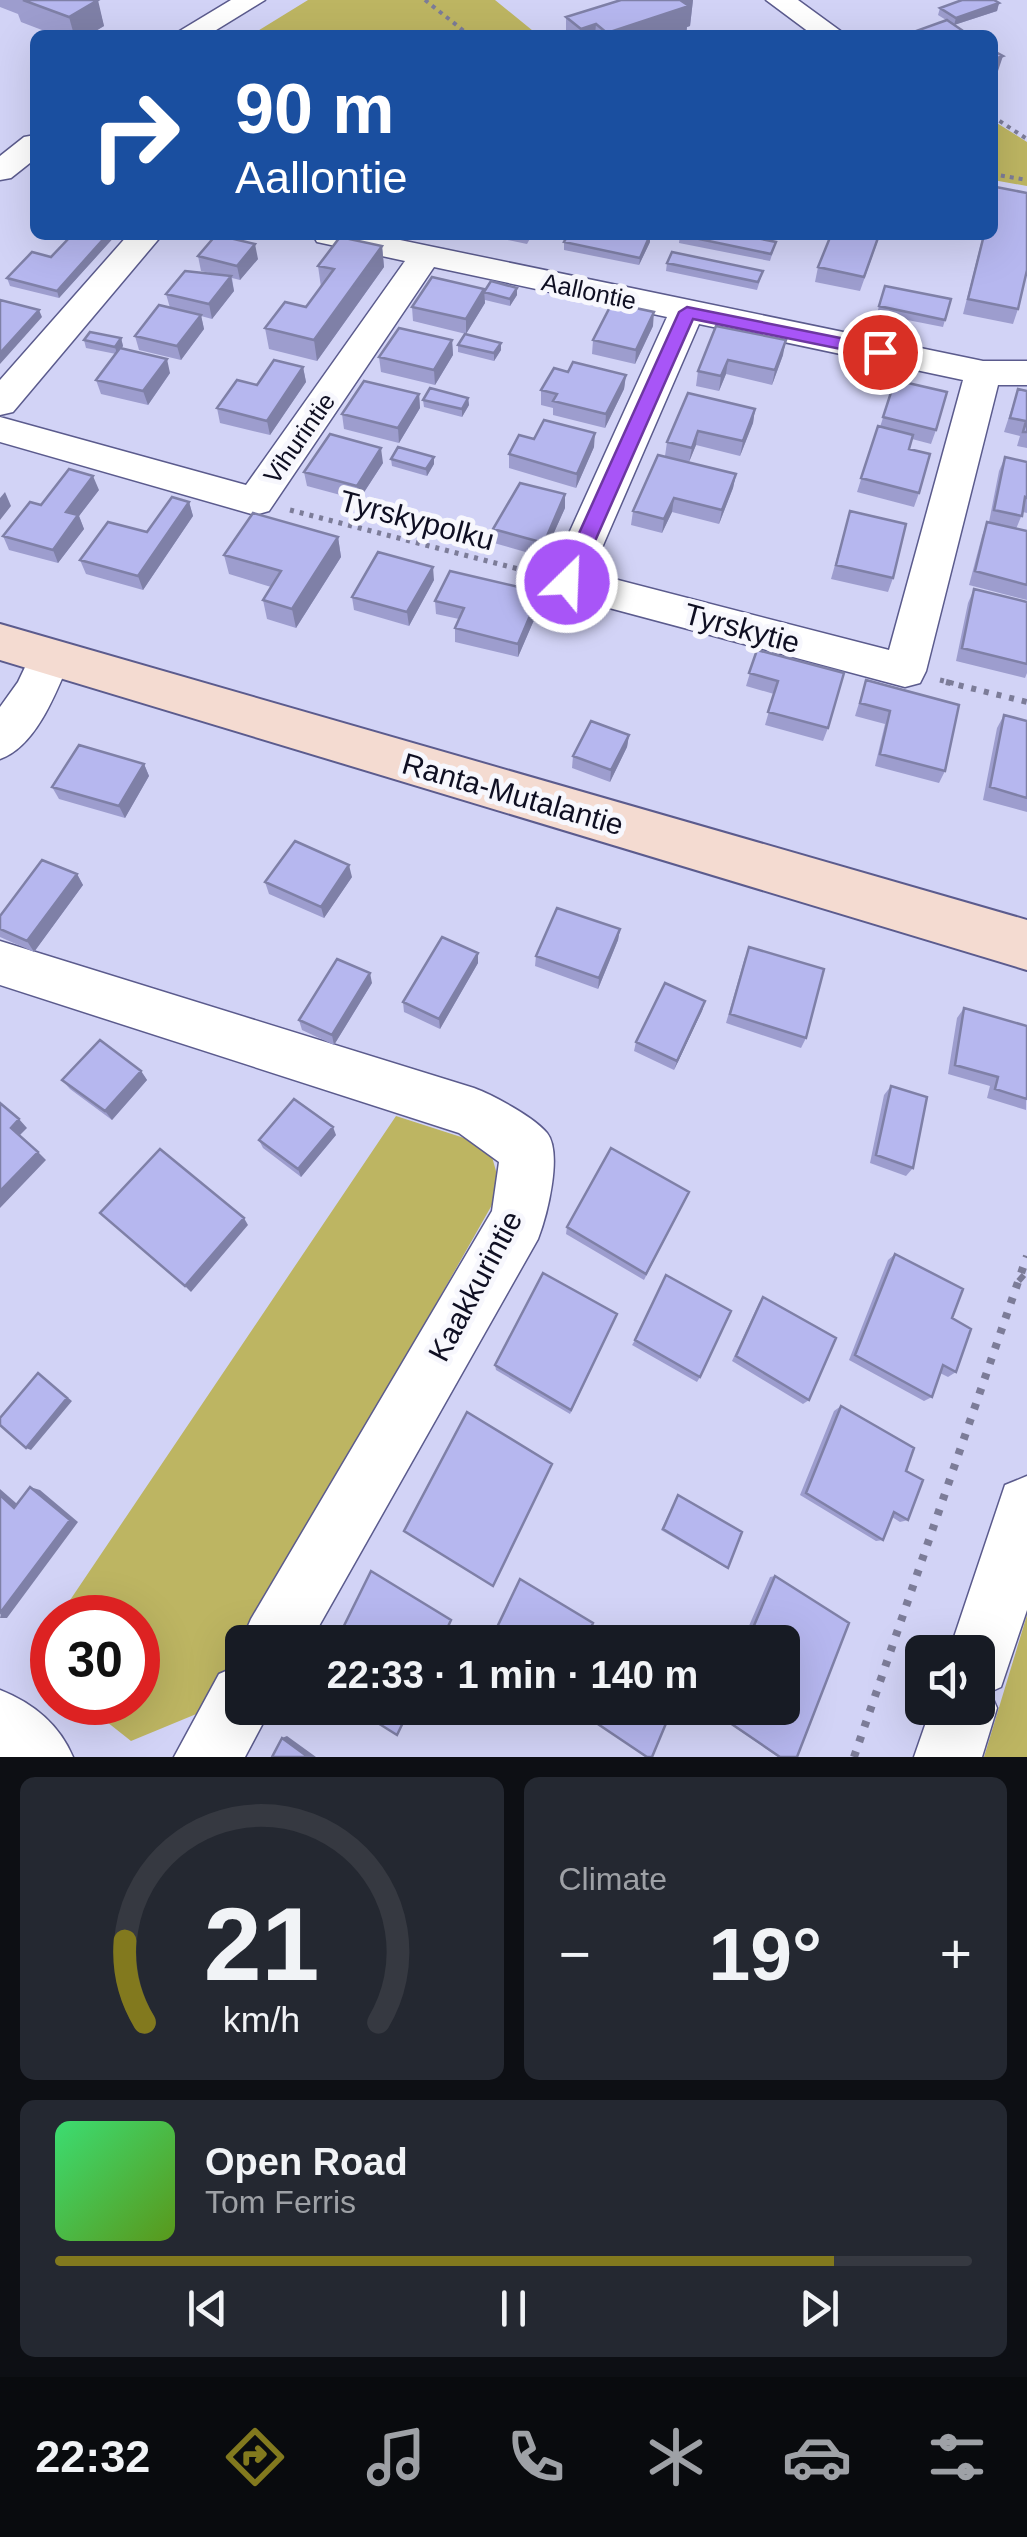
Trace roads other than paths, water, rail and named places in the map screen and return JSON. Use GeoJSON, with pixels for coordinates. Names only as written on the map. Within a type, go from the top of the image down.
{"type":"FeatureCollection","features":[{"type":"Feature","properties":{"kind":"street"},"geometry":{"type":"LineString","coordinates":[[196,30],[251,0]]}},
{"type":"Feature","properties":{"kind":"street"},"geometry":{"type":"LineString","coordinates":[[780,0],[825,30]]}},
{"type":"Feature","properties":{"kind":"street"},"geometry":{"type":"LineString","coordinates":[[0,403],[142,240]]}},
{"type":"Feature","properties":{"kind":"street","name":"Aallontie"},"geometry":{"type":"LineString","coordinates":[[352,240],[983,372],[1027,373]]}},
{"type":"Feature","properties":{"kind":"street","name":"Vihurintie"},"geometry":{"type":"LineString","coordinates":[[0,429],[255,501],[425,256]]}},
{"type":"Feature","properties":{"kind":"street","name":"Tyrskytie"},"geometry":{"type":"LineString","coordinates":[[687,312],[567,582],[904,672],[983,372]]}},
{"type":"Feature","properties":{"kind":"street","name":"Ranta-Mutalantie"},"geometry":{"type":"LineString","coordinates":[[0,642],[1027,944]]}},
{"type":"Feature","properties":{"kind":"street"},"geometry":{"type":"LineString","coordinates":[[0,742],[36,690],[50,657]]}},
{"type":"Feature","properties":{"kind":"street","name":"Kaakkurintie"},"geometry":{"type":"LineString","coordinates":[[0,963],[474,1113],[528,1152],[518,1219],[284,1625]]}},
{"type":"Feature","properties":{"kind":"street"},"geometry":{"type":"LineString","coordinates":[[987,1635],[1027,1507]]}},
{"type":"Feature","properties":{"kind":"street"},"geometry":{"type":"LineString","coordinates":[[0,1724],[40,1757]]}},
{"type":"Feature","properties":{"kind":"street"},"geometry":{"type":"LineString","coordinates":[[208,1757],[226,1725]]}},
{"type":"Feature","properties":{"kind":"street"},"geometry":{"type":"LineString","coordinates":[[948,1757],[958,1725]]}}]}
